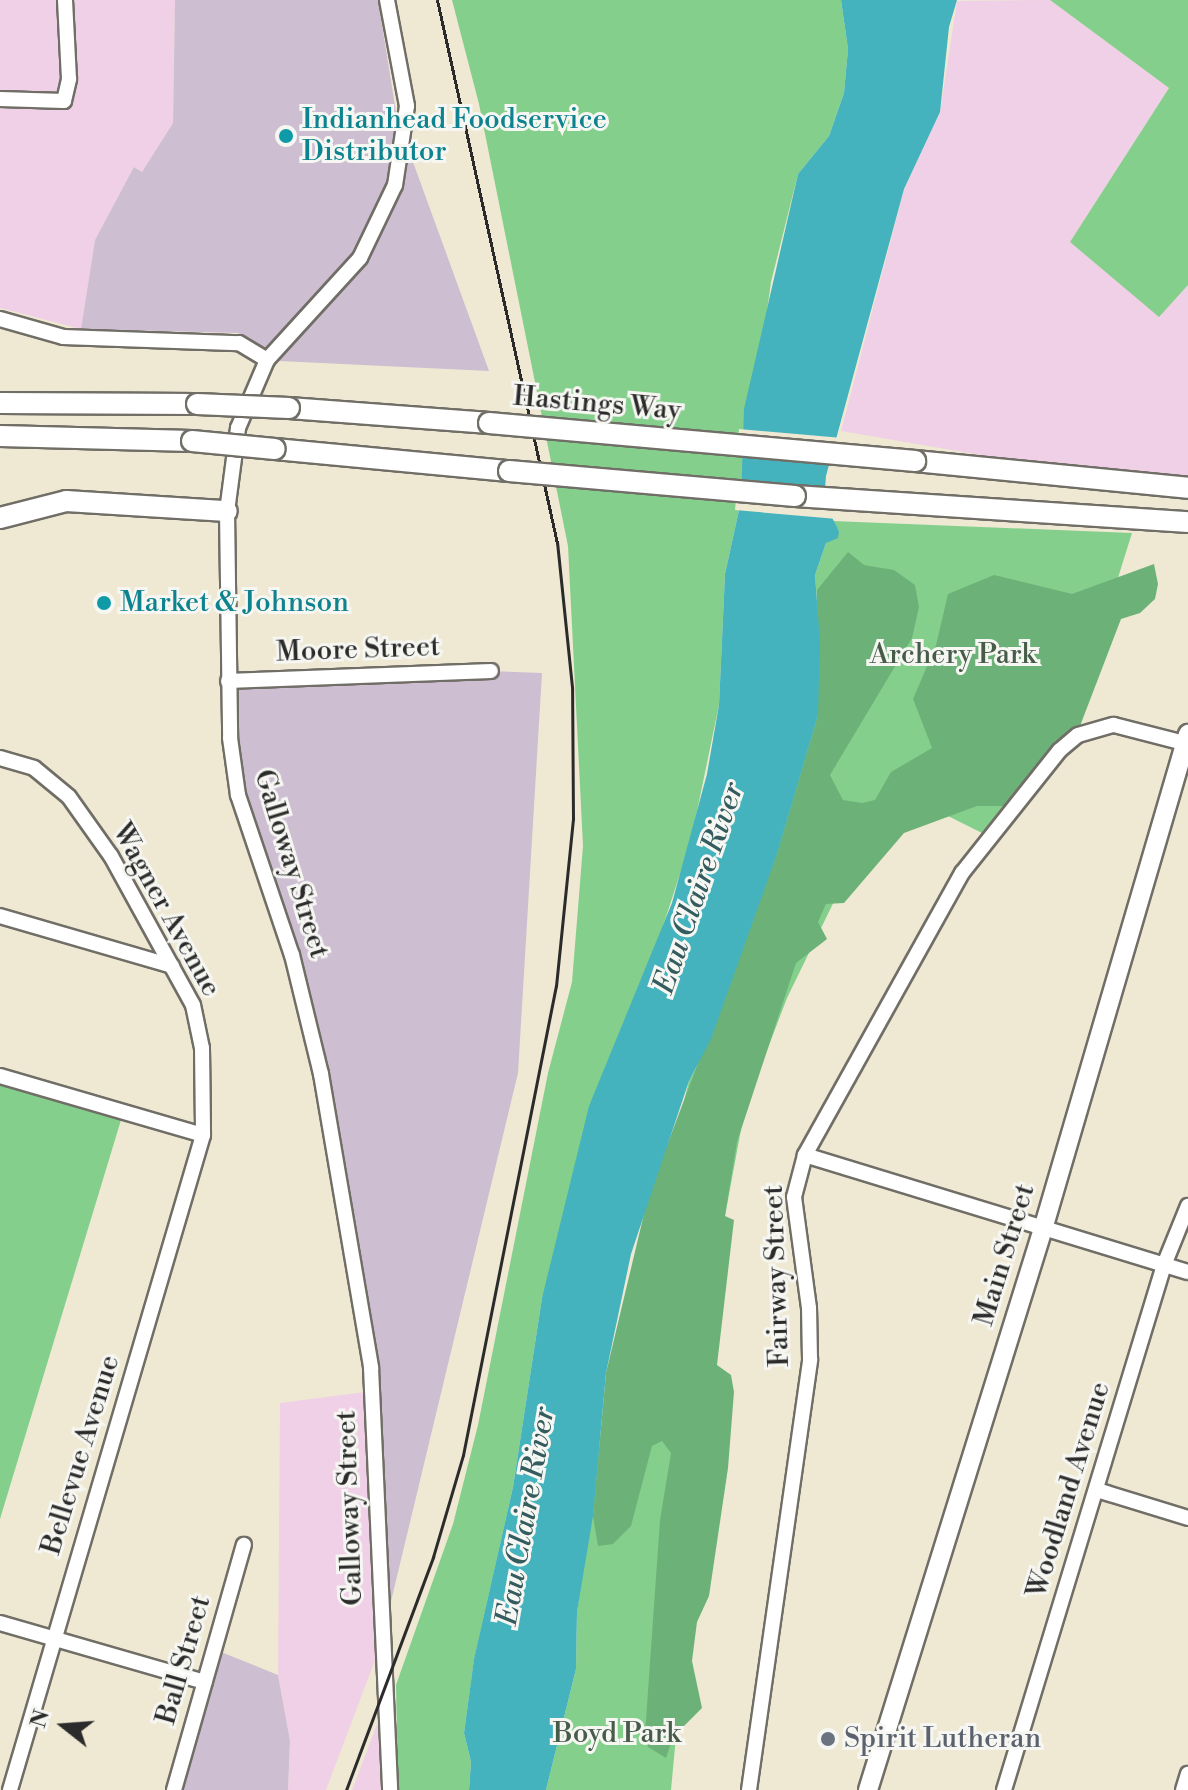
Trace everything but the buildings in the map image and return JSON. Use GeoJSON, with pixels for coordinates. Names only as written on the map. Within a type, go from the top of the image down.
{"type":"FeatureCollection","features":[{"type":"Feature","properties":{"kind":"main road","name":"Hastings Way"},"geometry":{"type":"LineString","coordinates":[[0,403],[197,404],[289,408],[489,423],[1188,488]]}},
{"type":"Feature","properties":{"kind":"main road"},"geometry":{"type":"LineString","coordinates":[[0,436],[192,441],[919,507],[1188,522]]}},
{"type":"Feature","properties":{"kind":"main road"},"geometry":{"type":"LineString","coordinates":[[0,518],[66,501],[227,511]]}},
{"type":"Feature","properties":{"kind":"street"},"geometry":{"type":"LineString","coordinates":[[0,99],[64,101],[69,79],[65,0]]}},
{"type":"Feature","properties":{"kind":"street","name":"Galloway Street"},"geometry":{"type":"LineString","coordinates":[[387,0],[407,106],[395,185],[360,258],[267,360],[238,428],[227,511],[228,681],[238,795],[301,987],[359,1285],[377,1457],[380,1647],[390,1725],[390,1790]]}},
{"type":"Feature","properties":{"kind":"street"},"geometry":{"type":"LineString","coordinates":[[0,319],[63,337],[239,343],[267,360]]}},
{"type":"Feature","properties":{"kind":"street","name":"Moore Street"},"geometry":{"type":"LineString","coordinates":[[228,681],[491,671]]}},
{"type":"Feature","properties":{"kind":"street","name":"Fairway Street"},"geometry":{"type":"LineString","coordinates":[[749,1790],[810,1359],[809,1308],[794,1197],[805,1155],[962,873],[1060,750],[1078,735],[1114,725],[1187,740]]}},
{"type":"Feature","properties":{"kind":"street","name":"Main Street"},"geometry":{"type":"LineString","coordinates":[[868,1790],[1043,1229],[1187,740]]}},
{"type":"Feature","properties":{"kind":"street","name":"Wagner Avenue"},"geometry":{"type":"LineString","coordinates":[[0,758],[34,768],[69,797],[111,856],[172,966],[193,1005],[202,1048],[203,1135]]}},
{"type":"Feature","properties":{"kind":"street"},"geometry":{"type":"LineString","coordinates":[[0,916],[172,966]]}},
{"type":"Feature","properties":{"kind":"street"},"geometry":{"type":"LineString","coordinates":[[0,1076],[203,1135]]}},
{"type":"Feature","properties":{"kind":"street","name":"Bellevue Avenue"},"geometry":{"type":"LineString","coordinates":[[10,1790],[203,1135]]}},
{"type":"Feature","properties":{"kind":"street"},"geometry":{"type":"LineString","coordinates":[[805,1155],[1188,1272]]}},
{"type":"Feature","properties":{"kind":"street","name":"Woodland Avenue"},"geometry":{"type":"LineString","coordinates":[[1004,1790],[1164,1265],[1188,1206]]}},
{"type":"Feature","properties":{"kind":"street"},"geometry":{"type":"LineString","coordinates":[[1097,1490],[1188,1518]]}},
{"type":"Feature","properties":{"kind":"street","name":"Ball Street"},"geometry":{"type":"LineString","coordinates":[[174,1790],[244,1545]]}},
{"type":"Feature","properties":{"kind":"street"},"geometry":{"type":"LineString","coordinates":[[0,1623],[205,1682]]}},
{"type":"Feature","properties":{"kind":"street"},"geometry":{"type":"LineString","coordinates":[[1183,1790],[1188,1774]]}},
{"type":"Feature","properties":{"kind":"shaded area"},"geometry":{"type":"Polygon","coordinates":[[[0,0],[175,0],[173,123],[142,172],[135,167],[95,240],[81,329],[0,308],[0,0]]]}},
{"type":"Feature","properties":{"kind":"shaded area"},"geometry":{"type":"Polygon","coordinates":[[[175,0],[378,0],[397,118],[489,371],[279,361],[238,333],[81,329],[95,240],[134,167],[142,172],[173,123],[175,0]]]}},
{"type":"Feature","properties":{"kind":"shaded area"},"geometry":{"type":"Polygon","coordinates":[[[1050,0],[1169,88],[1070,242],[1159,316],[1188,285],[1188,476],[1004,459],[841,431],[904,189],[940,112],[957,1],[1050,0]]]}},
{"type":"Feature","properties":{"kind":"shaded area"},"geometry":{"type":"Polygon","coordinates":[[[491,671],[542,673],[518,1073],[380,1647],[377,1457],[321,1074],[238,795],[228,681],[491,671]]]}},
{"type":"Feature","properties":{"kind":"shaded area"},"geometry":{"type":"Polygon","coordinates":[[[373,1391],[380,1647],[326,1790],[288,1790],[290,1741],[278,1675],[280,1403],[373,1391]]]}},
{"type":"Feature","properties":{"kind":"shaded area"},"geometry":{"type":"Polygon","coordinates":[[[221,1652],[278,1675],[290,1741],[288,1790],[174,1790],[205,1682],[221,1652]]]}},
{"type":"Feature","properties":{"kind":"shaded area"},"geometry":{"type":"Polygon","coordinates":[[[382,1711],[382,1790],[352,1790],[382,1711]]]}},
{"type":"Feature","properties":{"kind":"green space"},"geometry":{"type":"Polygon","coordinates":[[[452,0],[841,0],[848,49],[844,93],[829,136],[798,174],[771,282],[741,501],[725,574],[719,705],[691,840],[542,1298],[513,1487],[474,1660],[464,1733],[471,1762],[469,1790],[398,1790],[396,1685],[453,1524],[478,1425],[548,1073],[572,982],[583,846],[568,546],[479,104],[452,0]]]}},
{"type":"Feature","properties":{"kind":"green space"},"geometry":{"type":"Polygon","coordinates":[[[1050,0],[1188,0],[1188,285],[1159,317],[1070,242],[1169,88],[1050,0]]]}},
{"type":"Feature","properties":{"kind":"green space","name":"Archery Park"},"geometry":{"type":"Polygon","coordinates":[[[833,521],[1132,533],[1071,728],[1048,750],[982,833],[908,796],[881,805],[787,998],[745,1108],[725,1216],[671,1790],[546,1790],[576,1669],[577,1612],[601,1432],[689,1081],[711,1039],[818,715],[820,642],[815,575],[826,543],[839,531],[833,521]]]}},
{"type":"Feature","properties":{"kind":"green space"},"geometry":{"type":"Polygon","coordinates":[[[848,552],[864,565],[894,570],[915,585],[919,607],[912,638],[830,775],[843,800],[862,803],[875,800],[891,772],[932,748],[913,699],[936,645],[948,594],[994,575],[1072,594],[1154,564],[1158,584],[1155,599],[1140,613],[1121,619],[1080,726],[1055,741],[1004,806],[977,806],[904,833],[844,903],[826,904],[818,922],[827,939],[796,963],[737,1142],[725,1216],[734,1220],[717,1365],[731,1375],[734,1392],[728,1468],[709,1596],[697,1622],[692,1661],[702,1708],[673,1737],[666,1758],[648,1747],[645,1734],[660,1520],[671,1453],[662,1441],[652,1446],[631,1526],[613,1544],[598,1546],[593,1516],[606,1373],[649,1193],[777,854],[818,715],[817,590],[848,552]]]}},
{"type":"Feature","properties":{"kind":"green space"},"geometry":{"type":"Polygon","coordinates":[[[0,1084],[121,1120],[0,1519],[0,1084]]]}},
{"type":"Feature","properties":{"kind":"water","name":"Eau Claire River"},"geometry":{"type":"Polygon","coordinates":[[[841,0],[957,0],[949,27],[940,112],[904,189],[826,476],[824,502],[839,531],[838,538],[826,543],[815,575],[820,642],[818,715],[777,854],[711,1039],[689,1081],[631,1254],[606,1373],[593,1516],[577,1612],[576,1669],[546,1790],[469,1790],[471,1762],[464,1733],[474,1659],[513,1487],[542,1298],[589,1106],[672,903],[707,774],[719,705],[725,574],[741,501],[744,409],[798,174],[829,136],[844,93],[848,49],[841,0]]]}},
{"type":"Feature","properties":{"kind":"pier"},"geometry":{"type":"Polygon","coordinates":[[[739,429],[843,438],[840,465],[737,456],[739,429]]]}},
{"type":"Feature","properties":{"kind":"pier"},"geometry":{"type":"Polygon","coordinates":[[[738,479],[828,487],[828,501],[837,519],[735,510],[738,479]]]}},
{"type":"Feature","properties":{"kind":"railway"},"geometry":{"type":"LineString","coordinates":[[346,1790],[433,1557],[463,1455],[556,986],[573,819],[572,687],[557,543],[437,0]]}},
{"type":"Feature","properties":{"kind":"place","name":"Indianhead Foodservice Distributor"},"geometry":{"type":"Point","coordinates":[286,136]}},
{"type":"Feature","properties":{"kind":"place","name":"Market & Johnson"},"geometry":{"type":"Point","coordinates":[104,603]}},
{"type":"Feature","properties":{"kind":"place","name":"Spirit Lutheran"},"geometry":{"type":"Point","coordinates":[828,1739]}},
{"type":"Feature","properties":{"kind":"park label","name":"Boyd Park"},"geometry":{"type":"Point","coordinates":[617,1734]}}]}
